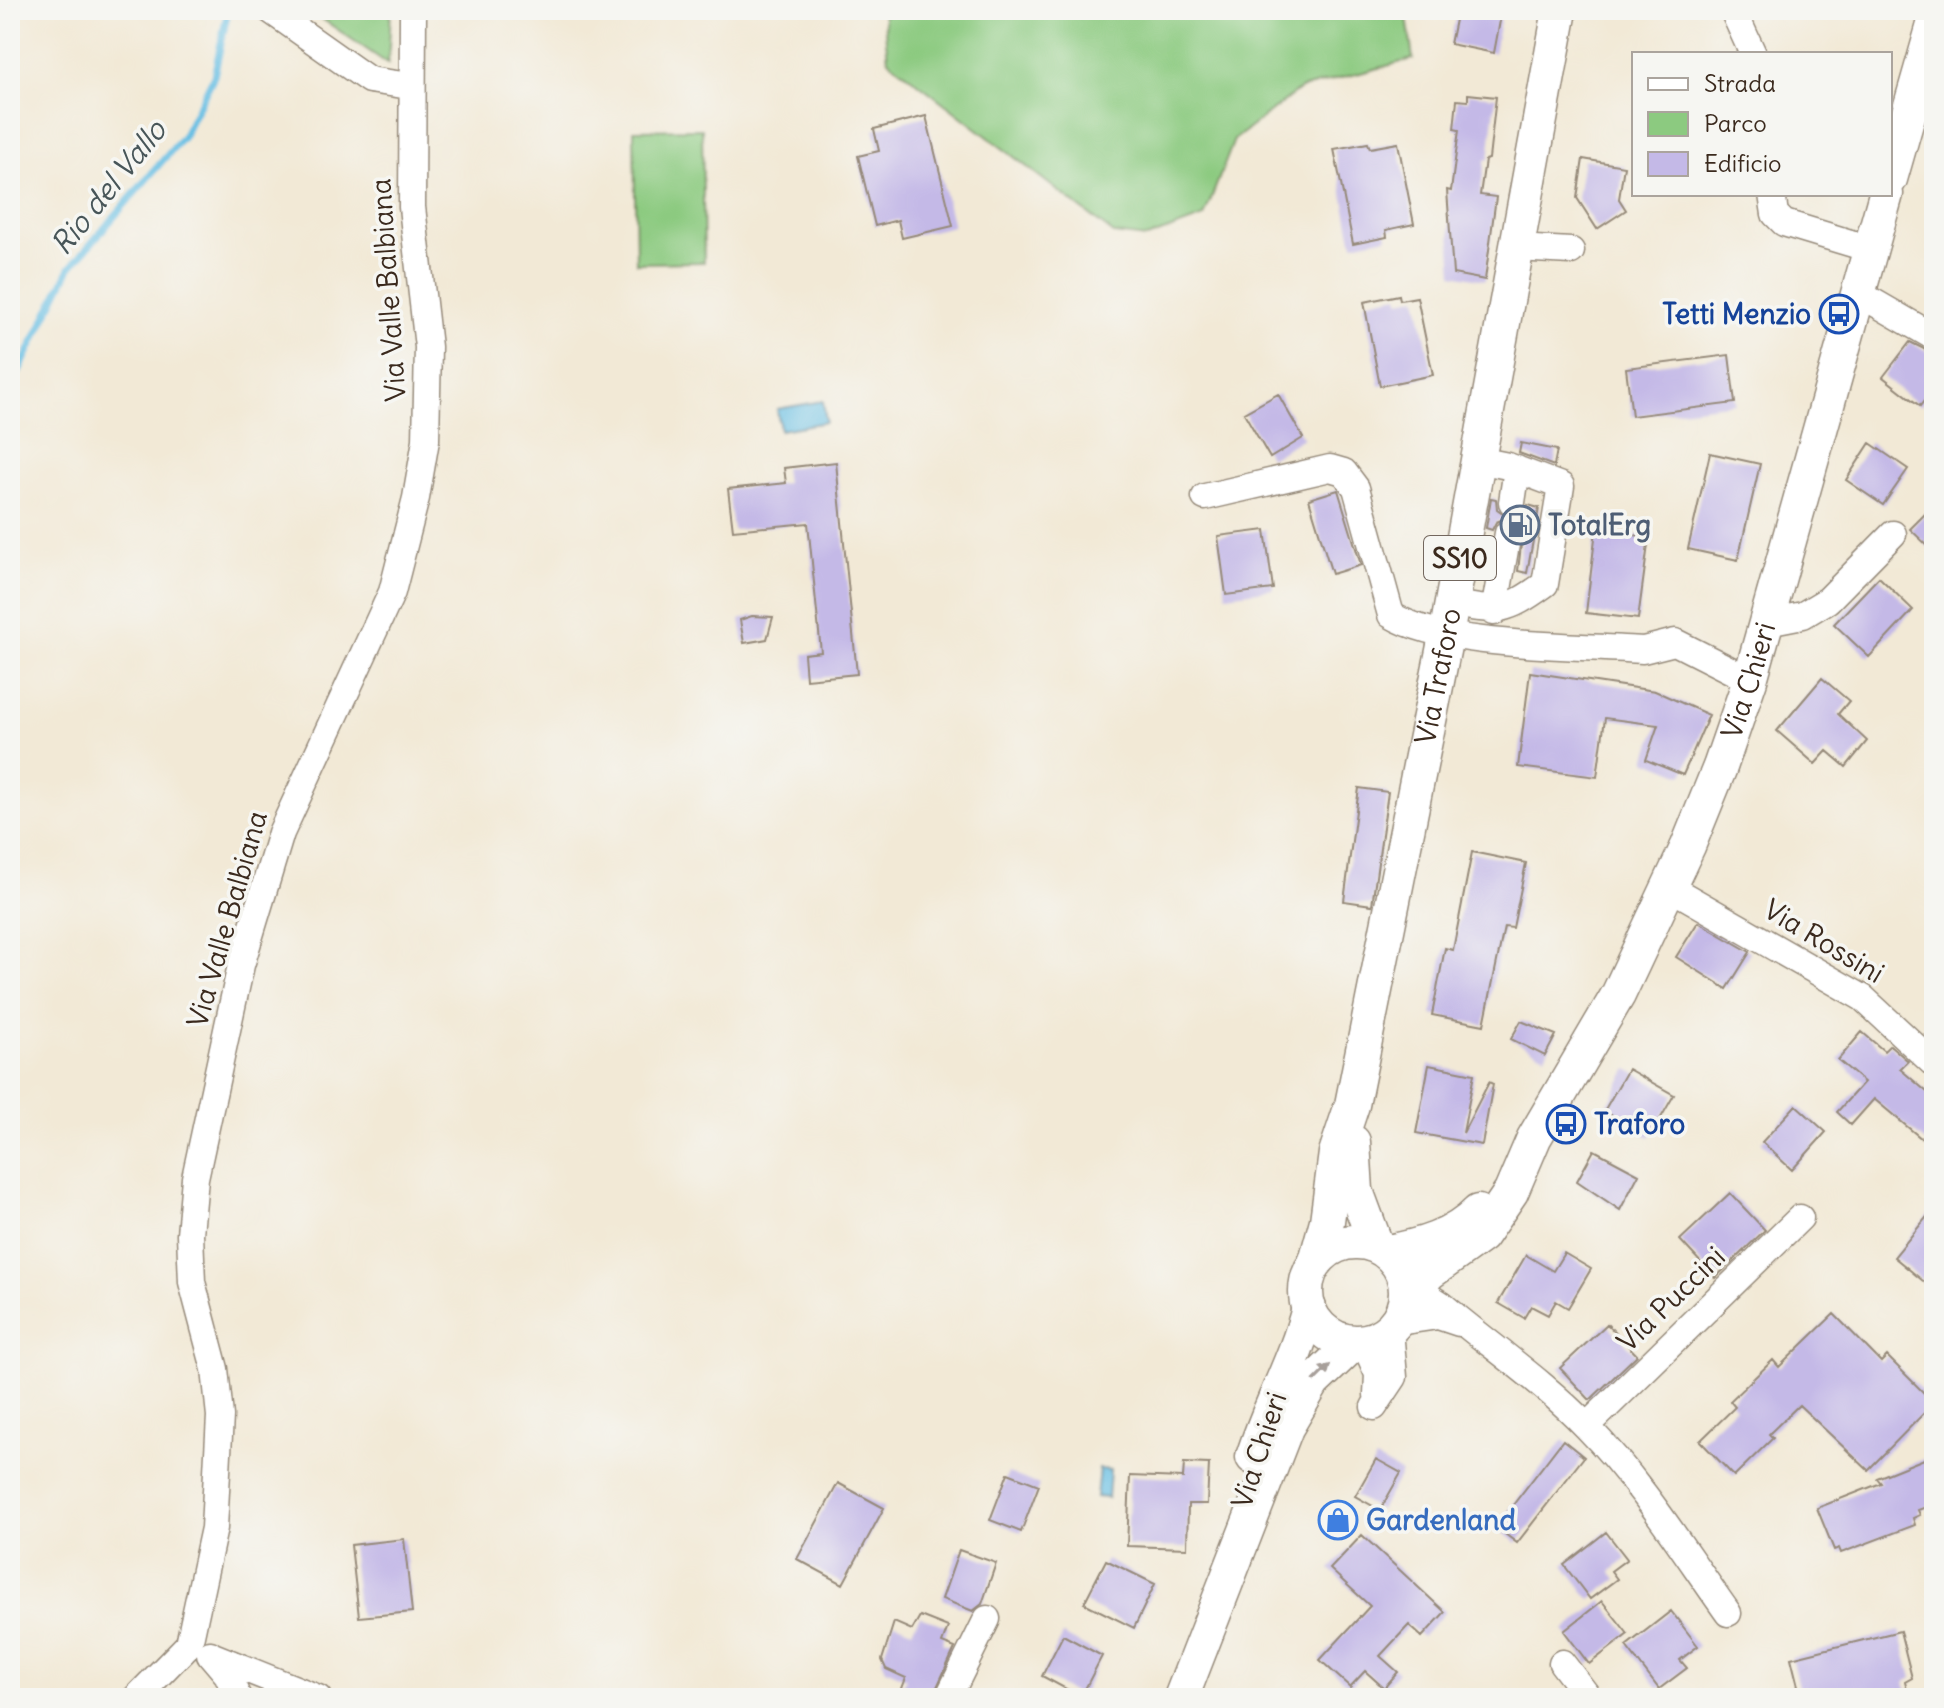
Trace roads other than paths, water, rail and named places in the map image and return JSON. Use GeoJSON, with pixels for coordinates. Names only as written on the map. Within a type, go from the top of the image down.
{"type":"FeatureCollection","features":[{"type":"Feature","properties":{"kind":"main road","name":"Via Traforo"},"geometry":{"type":"LineString","coordinates":[[1316,1261],[1326,1224],[1336,1153],[1352,1105],[1449,620],[1560,10]]}},
{"type":"Feature","properties":{"kind":"main road"},"geometry":{"type":"LineString","coordinates":[[1892,172],[1934,25]]}},
{"type":"Feature","properties":{"kind":"main road","name":"Via Chieri"},"geometry":{"type":"LineString","coordinates":[[1382,1249],[1424,1245],[1471,1220],[1534,1138],[1618,995],[1669,887],[1720,767],[1750,680],[1885,196]]}},
{"type":"Feature","properties":{"kind":"main road","name":"Via Traforo"},"geometry":{"type":"LineString","coordinates":[[1352,1105],[1356,1191],[1382,1249]]}},
{"type":"Feature","properties":{"kind":"main road","name":"Via Chieri"},"geometry":{"type":"LineString","coordinates":[[1181,1698],[1301,1399],[1313,1382],[1383,1327],[1429,1273],[1468,1247],[1490,1226],[1511,1192],[1534,1138]]}},
{"type":"Feature","properties":{"kind":"main road"},"geometry":{"type":"LineString","coordinates":[[1348,1242],[1382,1249],[1401,1267],[1383,1327],[1323,1330],[1309,1308],[1306,1283],[1316,1261],[1326,1252],[1348,1242]]}},
{"type":"Feature","properties":{"kind":"main road","name":"Via Chieri"},"geometry":{"type":"LineString","coordinates":[[1220,1595],[1242,1492],[1267,1412],[1297,1353],[1309,1308]]}},
{"type":"Feature","properties":{"kind":"street"},"geometry":{"type":"LineString","coordinates":[[270,10],[369,80],[410,86]]}},
{"type":"Feature","properties":{"kind":"street","name":"Via Valle Balbiana"},"geometry":{"type":"LineString","coordinates":[[189,1644],[214,1528],[220,1416],[215,1369],[192,1282],[190,1234],[195,1178],[241,965],[272,861],[281,833],[392,592],[416,498],[426,440],[428,347],[412,207],[410,86],[413,10]]}},
{"type":"Feature","properties":{"kind":"street"},"geometry":{"type":"LineString","coordinates":[[1733,10],[1752,52]]}},
{"type":"Feature","properties":{"kind":"street"},"geometry":{"type":"LineString","coordinates":[[1772,196],[1775,214],[1784,223],[1870,249]]}},
{"type":"Feature","properties":{"kind":"street"},"geometry":{"type":"LineString","coordinates":[[1516,248],[1571,251]]}},
{"type":"Feature","properties":{"kind":"street"},"geometry":{"type":"LineString","coordinates":[[1858,293],[1934,337]]}},
{"type":"Feature","properties":{"kind":"street"},"geometry":{"type":"LineString","coordinates":[[1205,497],[1330,468],[1344,472],[1356,488],[1391,615],[1408,625],[1449,620],[1494,612],[1525,598],[1545,584],[1561,486],[1517,469],[1478,460]]}},
{"type":"Feature","properties":{"kind":"street"},"geometry":{"type":"LineString","coordinates":[[1512,502],[1517,469]]}},
{"type":"Feature","properties":{"kind":"street"},"geometry":{"type":"LineString","coordinates":[[1494,612],[1508,533]]}},
{"type":"Feature","properties":{"kind":"street"},"geometry":{"type":"LineString","coordinates":[[1767,622],[1803,615],[1828,600],[1893,534]]}},
{"type":"Feature","properties":{"kind":"street"},"geometry":{"type":"LineString","coordinates":[[1449,620],[1643,650],[1675,642],[1750,680]]}},
{"type":"Feature","properties":{"kind":"street","name":"Via Rossini"},"geometry":{"type":"LineString","coordinates":[[1669,887],[1863,998],[1934,1064]]}},
{"type":"Feature","properties":{"kind":"street","name":"Via Puccini"},"geometry":{"type":"LineString","coordinates":[[1587,1426],[1800,1218]]}},
{"type":"Feature","properties":{"kind":"street"},"geometry":{"type":"LineString","coordinates":[[1383,1327],[1428,1296],[1521,1367],[1587,1426],[1624,1467],[1728,1613]]}},
{"type":"Feature","properties":{"kind":"street"},"geometry":{"type":"LineString","coordinates":[[948,1698],[987,1619]]}},
{"type":"Feature","properties":{"kind":"street"},"geometry":{"type":"LineString","coordinates":[[136,1698],[189,1644],[318,1698]]}},
{"type":"Feature","properties":{"kind":"street"},"geometry":{"type":"LineString","coordinates":[[213,1656],[238,1698]]}},
{"type":"Feature","properties":{"kind":"street"},"geometry":{"type":"LineString","coordinates":[[1562,1663],[1589,1698]]}},
{"type":"Feature","properties":{"kind":"water"},"geometry":{"type":"Polygon","coordinates":[[[823,401],[826,422],[780,430],[777,409],[823,401]]]}},
{"type":"Feature","properties":{"kind":"water"},"geometry":{"type":"Polygon","coordinates":[[[1099,1469],[1110,1470],[1108,1498],[1096,1497],[1099,1469]]]}},
{"type":"Feature","properties":{"kind":"waterway","name":"Rio del Vallo"},"geometry":{"type":"LineString","coordinates":[[10,389],[70,268],[183,137],[214,76],[228,10]]}},
{"type":"Feature","properties":{"kind":"place","name":"Tetti Menzio"},"geometry":{"type":"Point","coordinates":[1839,314]}},
{"type":"Feature","properties":{"kind":"place","name":"TotalErg"},"geometry":{"type":"Point","coordinates":[1520,525]}},
{"type":"Feature","properties":{"kind":"place","name":"Traforo"},"geometry":{"type":"Point","coordinates":[1566,1124]}},
{"type":"Feature","properties":{"kind":"place","name":"Gardenland"},"geometry":{"type":"Point","coordinates":[1338,1520]}}]}
